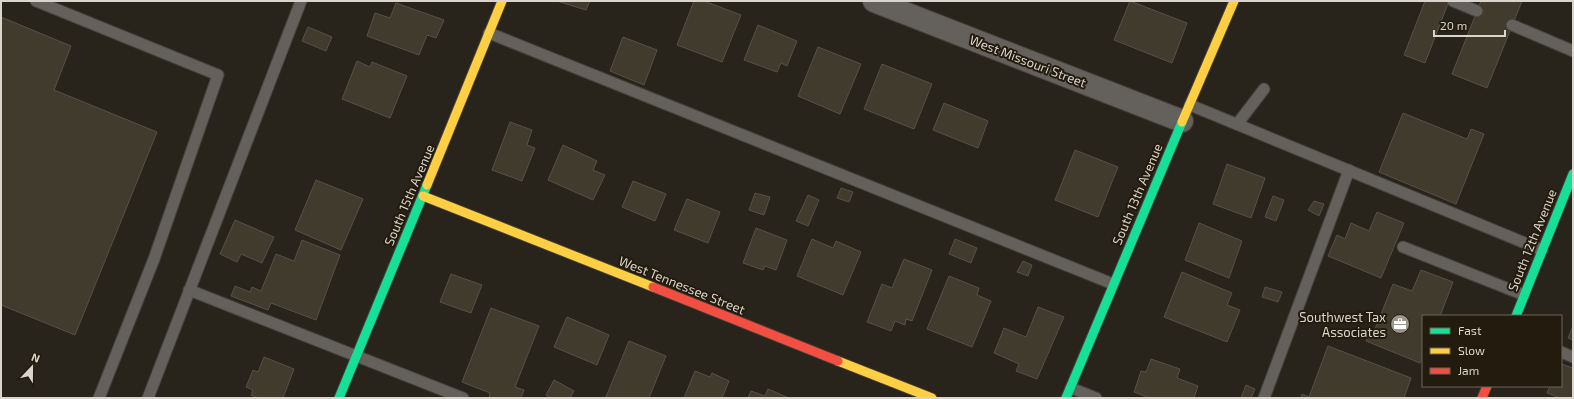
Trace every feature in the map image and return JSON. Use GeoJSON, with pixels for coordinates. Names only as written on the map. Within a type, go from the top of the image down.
{"type":"FeatureCollection","features":[{"type":"Feature","properties":{"kind":"street","name":"South 15th Avenue"},"geometry":{"type":"LineString","coordinates":[[339,398],[502,1]]}},
{"type":"Feature","properties":{"kind":"street","name":"West Missouri Street"},"geometry":{"type":"LineString","coordinates":[[874,1],[1186,113]]}},
{"type":"Feature","properties":{"kind":"street","name":"South 13th Avenue"},"geometry":{"type":"LineString","coordinates":[[1068,393],[1234,1]]}},
{"type":"Feature","properties":{"kind":"street","name":"South 12th Avenue"},"geometry":{"type":"LineString","coordinates":[[1516,315],[1573,174]]}},
{"type":"Feature","properties":{"kind":"street","name":"West Tennessee Street"},"geometry":{"type":"LineString","coordinates":[[423,196],[932,398]]}},
{"type":"Feature","properties":{"kind":"street"},"geometry":{"type":"LineString","coordinates":[[1483,398],[1487,387]]}},
{"type":"Feature","properties":{"kind":"lane"},"geometry":{"type":"LineString","coordinates":[[36,1],[218,75],[154,259],[99,398]]}},
{"type":"Feature","properties":{"kind":"lane"},"geometry":{"type":"LineString","coordinates":[[148,398],[301,1]]}},
{"type":"Feature","properties":{"kind":"lane"},"geometry":{"type":"LineString","coordinates":[[1453,1],[1477,11]]}},
{"type":"Feature","properties":{"kind":"lane"},"geometry":{"type":"LineString","coordinates":[[1512,25],[1573,51]]}},
{"type":"Feature","properties":{"kind":"lane"},"geometry":{"type":"LineString","coordinates":[[489,33],[1113,284]]}},
{"type":"Feature","properties":{"kind":"lane"},"geometry":{"type":"LineString","coordinates":[[1238,124],[1264,89]]}},
{"type":"Feature","properties":{"kind":"lane"},"geometry":{"type":"LineString","coordinates":[[1186,113],[1238,124],[1542,250]]}},
{"type":"Feature","properties":{"kind":"lane"},"geometry":{"type":"LineString","coordinates":[[1264,398],[1349,170]]}},
{"type":"Feature","properties":{"kind":"lane"},"geometry":{"type":"LineString","coordinates":[[1403,247],[1524,295]]}},
{"type":"Feature","properties":{"kind":"lane"},"geometry":{"type":"LineString","coordinates":[[189,290],[463,398]]}},
{"type":"Feature","properties":{"kind":"lane"},"geometry":{"type":"LineString","coordinates":[[1562,352],[1573,357]]}},
{"type":"Feature","properties":{"kind":"lane"},"geometry":{"type":"LineString","coordinates":[[1068,393],[1096,398]]}},
{"type":"Feature","properties":{"kind":"building"},"geometry":{"type":"Polygon","coordinates":[[[557,1],[590,1],[586,10],[557,1]]]}},
{"type":"Feature","properties":{"kind":"building"},"geometry":{"type":"Polygon","coordinates":[[[694,1],[704,1],[741,15],[722,62],[677,45],[694,1]]]}},
{"type":"Feature","properties":{"kind":"building"},"geometry":{"type":"Polygon","coordinates":[[[1130,1],[1187,23],[1172,63],[1114,40],[1130,1]]]}},
{"type":"Feature","properties":{"kind":"building"},"geometry":{"type":"Polygon","coordinates":[[[1425,1],[1449,1],[1425,63],[1404,55],[1425,1]]]}},
{"type":"Feature","properties":{"kind":"building"},"geometry":{"type":"Polygon","coordinates":[[[1481,1],[1522,1],[1487,88],[1452,74],[1481,1]]]}},
{"type":"Feature","properties":{"kind":"building"},"geometry":{"type":"Polygon","coordinates":[[[396,3],[444,20],[436,38],[427,35],[419,55],[367,36],[375,13],[390,18],[396,3]]]}},
{"type":"Feature","properties":{"kind":"building"},"geometry":{"type":"Polygon","coordinates":[[[1,17],[71,46],[54,90],[157,132],[75,335],[1,305],[1,17]]]}},
{"type":"Feature","properties":{"kind":"building"},"geometry":{"type":"Polygon","coordinates":[[[758,25],[797,41],[787,66],[781,63],[777,72],[744,60],[758,25]]]}},
{"type":"Feature","properties":{"kind":"building"},"geometry":{"type":"Polygon","coordinates":[[[308,27],[332,37],[326,51],[302,41],[308,27]]]}},
{"type":"Feature","properties":{"kind":"building"},"geometry":{"type":"Polygon","coordinates":[[[623,37],[657,50],[644,85],[610,71],[623,37]]]}},
{"type":"Feature","properties":{"kind":"building"},"geometry":{"type":"Polygon","coordinates":[[[818,47],[861,64],[840,114],[798,96],[818,47]]]}},
{"type":"Feature","properties":{"kind":"building"},"geometry":{"type":"Polygon","coordinates":[[[357,61],[370,67],[372,62],[407,76],[390,118],[342,99],[357,61]]]}},
{"type":"Feature","properties":{"kind":"building"},"geometry":{"type":"Polygon","coordinates":[[[882,64],[932,84],[914,129],[864,109],[882,64]]]}},
{"type":"Feature","properties":{"kind":"building"},"geometry":{"type":"Polygon","coordinates":[[[944,103],[988,121],[978,148],[933,130],[944,103]]]}},
{"type":"Feature","properties":{"kind":"building"},"geometry":{"type":"Polygon","coordinates":[[[1403,113],[1467,139],[1471,129],[1484,134],[1456,204],[1379,172],[1403,113]]]}},
{"type":"Feature","properties":{"kind":"building"},"geometry":{"type":"Polygon","coordinates":[[[510,122],[532,130],[527,145],[535,148],[522,181],[492,170],[510,122]]]}},
{"type":"Feature","properties":{"kind":"building"},"geometry":{"type":"Polygon","coordinates":[[[563,145],[597,161],[593,170],[605,175],[593,200],[548,180],[563,145]]]}},
{"type":"Feature","properties":{"kind":"building"},"geometry":{"type":"Polygon","coordinates":[[[1075,150],[1118,167],[1098,217],[1055,200],[1075,150]]]}},
{"type":"Feature","properties":{"kind":"building"},"geometry":{"type":"Polygon","coordinates":[[[1227,164],[1265,178],[1251,218],[1213,204],[1227,164]]]}},
{"type":"Feature","properties":{"kind":"building"},"geometry":{"type":"Polygon","coordinates":[[[316,180],[363,199],[341,250],[295,230],[316,180]]]}},
{"type":"Feature","properties":{"kind":"building"},"geometry":{"type":"Polygon","coordinates":[[[633,181],[666,194],[655,221],[622,207],[633,181]]]}},
{"type":"Feature","properties":{"kind":"building"},"geometry":{"type":"Polygon","coordinates":[[[841,188],[853,192],[849,202],[837,198],[841,188]]]}},
{"type":"Feature","properties":{"kind":"building"},"geometry":{"type":"Polygon","coordinates":[[[755,193],[770,197],[764,215],[749,210],[755,193]]]}},
{"type":"Feature","properties":{"kind":"building"},"geometry":{"type":"Polygon","coordinates":[[[808,195],[819,200],[808,226],[796,221],[808,195]]]}},
{"type":"Feature","properties":{"kind":"building"},"geometry":{"type":"Polygon","coordinates":[[[1273,196],[1284,200],[1276,221],[1265,217],[1273,196]]]}},
{"type":"Feature","properties":{"kind":"building"},"geometry":{"type":"Polygon","coordinates":[[[687,199],[720,212],[708,243],[674,230],[687,199]]]}},
{"type":"Feature","properties":{"kind":"building"},"geometry":{"type":"Polygon","coordinates":[[[1314,201],[1324,204],[1319,216],[1308,210],[1314,201]]]}},
{"type":"Feature","properties":{"kind":"building"},"geometry":{"type":"Polygon","coordinates":[[[1377,212],[1404,223],[1381,278],[1328,256],[1337,235],[1345,239],[1351,223],[1369,231],[1377,212]]]}},
{"type":"Feature","properties":{"kind":"building"},"geometry":{"type":"Polygon","coordinates":[[[235,220],[274,237],[262,263],[241,254],[237,262],[220,254],[235,220]]]}},
{"type":"Feature","properties":{"kind":"building"},"geometry":{"type":"Polygon","coordinates":[[[1199,223],[1242,241],[1229,278],[1185,260],[1199,223]]]}},
{"type":"Feature","properties":{"kind":"building"},"geometry":{"type":"Polygon","coordinates":[[[756,228],[787,240],[776,270],[765,266],[763,270],[743,263],[756,228]]]}},
{"type":"Feature","properties":{"kind":"building"},"geometry":{"type":"Polygon","coordinates":[[[812,239],[833,248],[836,241],[861,252],[843,295],[797,276],[812,239]]]}},
{"type":"Feature","properties":{"kind":"building"},"geometry":{"type":"Polygon","coordinates":[[[955,239],[977,248],[971,263],[949,254],[955,239]]]}},
{"type":"Feature","properties":{"kind":"building"},"geometry":{"type":"Polygon","coordinates":[[[302,240],[340,255],[316,320],[271,303],[268,310],[231,296],[235,286],[250,292],[252,287],[261,291],[276,254],[294,261],[302,240]]]}},
{"type":"Feature","properties":{"kind":"building"},"geometry":{"type":"Polygon","coordinates":[[[904,259],[932,270],[912,321],[906,319],[905,325],[895,321],[891,331],[867,322],[882,284],[892,288],[904,259]]]}},
{"type":"Feature","properties":{"kind":"building"},"geometry":{"type":"Polygon","coordinates":[[[1023,261],[1032,265],[1028,276],[1017,272],[1023,261]]]}},
{"type":"Feature","properties":{"kind":"building","name":"Southwest Tax Associates"},"geometry":{"type":"Polygon","coordinates":[[[1421,270],[1453,282],[1440,315],[1422,315],[1422,359],[1420,363],[1366,341],[1369,333],[1373,334],[1393,284],[1412,291],[1421,270]]]}},
{"type":"Feature","properties":{"kind":"building"},"geometry":{"type":"Polygon","coordinates":[[[1182,272],[1232,293],[1227,305],[1240,310],[1227,342],[1164,317],[1182,272]]]}},
{"type":"Feature","properties":{"kind":"building"},"geometry":{"type":"Polygon","coordinates":[[[451,274],[482,285],[471,313],[440,302],[451,274]]]}},
{"type":"Feature","properties":{"kind":"building"},"geometry":{"type":"Polygon","coordinates":[[[949,276],[979,288],[977,295],[991,301],[972,347],[927,329],[949,276]]]}},
{"type":"Feature","properties":{"kind":"building"},"geometry":{"type":"Polygon","coordinates":[[[1265,287],[1282,292],[1278,302],[1262,297],[1265,287]]]}},
{"type":"Feature","properties":{"kind":"building"},"geometry":{"type":"Polygon","coordinates":[[[1038,307],[1064,317],[1037,379],[1016,371],[1019,364],[994,353],[1004,328],[1026,337],[1038,307]]]}},
{"type":"Feature","properties":{"kind":"building"},"geometry":{"type":"Polygon","coordinates":[[[491,308],[539,326],[515,387],[524,390],[521,398],[489,398],[490,393],[462,382],[491,308]]]}},
{"type":"Feature","properties":{"kind":"building"},"geometry":{"type":"Polygon","coordinates":[[[567,317],[609,335],[597,365],[554,347],[567,317]]]}},
{"type":"Feature","properties":{"kind":"building"},"geometry":{"type":"Polygon","coordinates":[[[1573,326],[1573,340],[1568,338],[1573,326]]]}},
{"type":"Feature","properties":{"kind":"building"},"geometry":{"type":"Polygon","coordinates":[[[629,341],[666,356],[649,398],[606,397],[629,341]]]}},
{"type":"Feature","properties":{"kind":"building"},"geometry":{"type":"Polygon","coordinates":[[[1328,346],[1411,378],[1404,398],[1301,398],[1302,394],[1309,397],[1328,346]]]}},
{"type":"Feature","properties":{"kind":"building"},"geometry":{"type":"Polygon","coordinates":[[[264,357],[294,369],[283,398],[258,398],[251,395],[253,390],[246,387],[253,370],[258,372],[264,357]]]}},
{"type":"Feature","properties":{"kind":"building"},"geometry":{"type":"Polygon","coordinates":[[[1151,359],[1180,369],[1177,378],[1198,386],[1194,398],[1150,398],[1134,392],[1141,371],[1146,372],[1151,359]]]}},
{"type":"Feature","properties":{"kind":"building"},"geometry":{"type":"Polygon","coordinates":[[[1562,364],[1573,368],[1573,398],[1560,398],[1547,393],[1550,387],[1562,387],[1562,364]]]}},
{"type":"Feature","properties":{"kind":"building"},"geometry":{"type":"Polygon","coordinates":[[[695,371],[710,377],[712,373],[729,381],[722,398],[684,398],[695,371]]]}},
{"type":"Feature","properties":{"kind":"building"},"geometry":{"type":"Polygon","coordinates":[[[554,380],[574,391],[570,398],[552,398],[546,395],[554,380]]]}},
{"type":"Feature","properties":{"kind":"building"},"geometry":{"type":"Polygon","coordinates":[[[1246,385],[1255,389],[1251,398],[1241,398],[1246,385]]]}},
{"type":"Feature","properties":{"kind":"building"},"geometry":{"type":"Polygon","coordinates":[[[768,389],[789,398],[748,398],[751,391],[765,396],[768,389]]]}},
{"type":"Feature","properties":{"kind":"traffic: fast"},"geometry":{"type":"LineString","coordinates":[[1066,398],[1182,122]]}},
{"type":"Feature","properties":{"kind":"traffic: fast"},"geometry":{"type":"LineString","coordinates":[[1516,315],[1573,174]]}},
{"type":"Feature","properties":{"kind":"traffic: fast"},"geometry":{"type":"LineString","coordinates":[[339,398],[427,185]]}},
{"type":"Feature","properties":{"kind":"traffic: slow"},"geometry":{"type":"LineString","coordinates":[[427,185],[502,1]]}},
{"type":"Feature","properties":{"kind":"traffic: slow"},"geometry":{"type":"LineString","coordinates":[[1182,122],[1234,1]]}},
{"type":"Feature","properties":{"kind":"traffic: slow"},"geometry":{"type":"LineString","coordinates":[[423,196],[653,287]]}},
{"type":"Feature","properties":{"kind":"traffic: slow"},"geometry":{"type":"LineString","coordinates":[[838,361],[932,398]]}},
{"type":"Feature","properties":{"kind":"traffic: jam"},"geometry":{"type":"LineString","coordinates":[[653,287],[838,361]]}},
{"type":"Feature","properties":{"kind":"traffic: jam"},"geometry":{"type":"LineString","coordinates":[[1482,398],[1487,387]]}},
{"type":"Feature","properties":{"kind":"place","name":"Southwest Tax Associates"},"geometry":{"type":"Point","coordinates":[1400,324]}}]}
